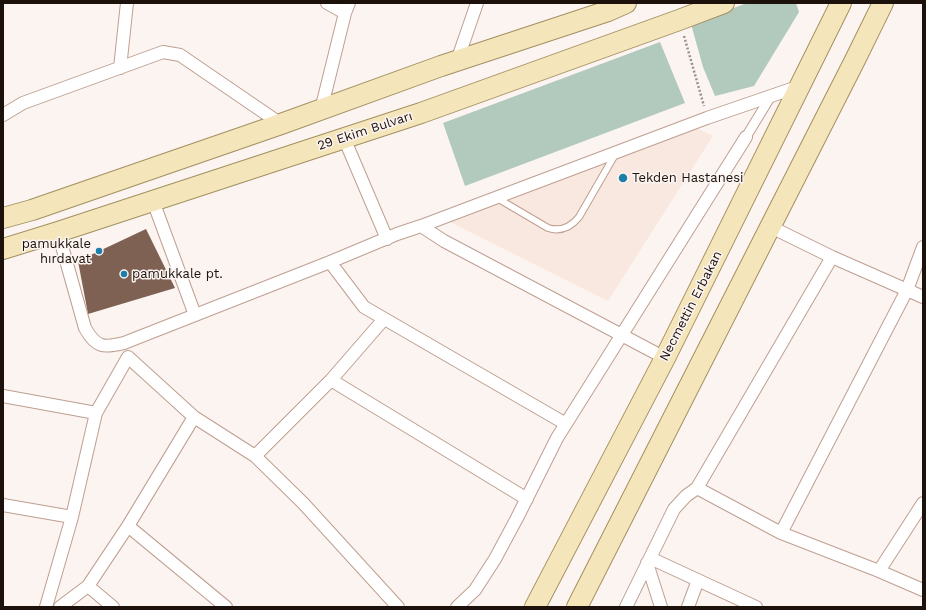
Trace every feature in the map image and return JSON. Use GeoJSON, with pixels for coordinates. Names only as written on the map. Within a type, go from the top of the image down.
{"type":"FeatureCollection","features":[{"type":"Feature","properties":{"kind":"main road"},"geometry":{"type":"LineString","coordinates":[[3,218],[32,210],[321,110],[457,61],[608,11],[626,3]]}},
{"type":"Feature","properties":{"kind":"main road","name":"29 Ekim Bulvarı"},"geometry":{"type":"LineString","coordinates":[[3,249],[436,107],[724,3]]}},
{"type":"Feature","properties":{"kind":"main road"},"geometry":{"type":"LineString","coordinates":[[577,607],[771,227],[883,3]]}},
{"type":"Feature","properties":{"kind":"main road","name":"Necmettin Erbakan"},"geometry":{"type":"LineString","coordinates":[[535,607],[665,358],[800,86],[835,9]]}},
{"type":"Feature","properties":{"kind":"street"},"geometry":{"type":"LineString","coordinates":[[120,68],[127,3]]}},
{"type":"Feature","properties":{"kind":"street"},"geometry":{"type":"LineString","coordinates":[[321,110],[347,8],[326,3]]}},
{"type":"Feature","properties":{"kind":"street"},"geometry":{"type":"LineString","coordinates":[[457,61],[477,3]]}},
{"type":"Feature","properties":{"kind":"street"},"geometry":{"type":"LineString","coordinates":[[3,114],[23,103],[163,52],[180,55],[281,124]]}},
{"type":"Feature","properties":{"kind":"street"},"geometry":{"type":"LineString","coordinates":[[58,232],[85,328],[96,342],[111,346],[124,343],[196,315],[386,239],[707,118],[800,86]]}},
{"type":"Feature","properties":{"kind":"street"},"geometry":{"type":"LineString","coordinates":[[457,607],[475,590],[495,559],[557,438],[771,96]]}},
{"type":"Feature","properties":{"kind":"street"},"geometry":{"type":"LineString","coordinates":[[344,138],[386,239]]}},
{"type":"Feature","properties":{"kind":"street"},"geometry":{"type":"LineString","coordinates":[[153,201],[196,315]]}},
{"type":"Feature","properties":{"kind":"street"},"geometry":{"type":"LineString","coordinates":[[421,226],[444,241],[665,358]]}},
{"type":"Feature","properties":{"kind":"street"},"geometry":{"type":"LineString","coordinates":[[771,227],[832,257],[923,297]]}},
{"type":"Feature","properties":{"kind":"street"},"geometry":{"type":"LineString","coordinates":[[781,533],[907,290],[923,247]]}},
{"type":"Feature","properties":{"kind":"street"},"geometry":{"type":"LineString","coordinates":[[626,607],[674,509],[686,496],[697,488],[832,257]]}},
{"type":"Feature","properties":{"kind":"street"},"geometry":{"type":"LineString","coordinates":[[330,262],[364,308],[566,424]]}},
{"type":"Feature","properties":{"kind":"street"},"geometry":{"type":"LineString","coordinates":[[255,456],[331,380],[384,319]]}},
{"type":"Feature","properties":{"kind":"street"},"geometry":{"type":"LineString","coordinates":[[124,343],[128,357],[194,417],[255,456],[303,503],[398,607]]}},
{"type":"Feature","properties":{"kind":"street"},"geometry":{"type":"LineString","coordinates":[[46,607],[72,517],[96,413],[128,357]]}},
{"type":"Feature","properties":{"kind":"street"},"geometry":{"type":"LineString","coordinates":[[331,380],[527,499]]}},
{"type":"Feature","properties":{"kind":"street"},"geometry":{"type":"LineString","coordinates":[[3,396],[96,413]]}},
{"type":"Feature","properties":{"kind":"street"},"geometry":{"type":"LineString","coordinates":[[60,607],[88,586],[128,526],[194,417]]}},
{"type":"Feature","properties":{"kind":"street"},"geometry":{"type":"LineString","coordinates":[[697,488],[781,533],[879,571],[923,590]]}},
{"type":"Feature","properties":{"kind":"street"},"geometry":{"type":"LineString","coordinates":[[879,571],[923,503]]}},
{"type":"Feature","properties":{"kind":"street"},"geometry":{"type":"LineString","coordinates":[[3,506],[72,517]]}},
{"type":"Feature","properties":{"kind":"street"},"geometry":{"type":"LineString","coordinates":[[128,526],[226,607]]}},
{"type":"Feature","properties":{"kind":"street"},"geometry":{"type":"LineString","coordinates":[[648,560],[698,580],[756,607]]}},
{"type":"Feature","properties":{"kind":"street"},"geometry":{"type":"LineString","coordinates":[[648,560],[661,607]]}},
{"type":"Feature","properties":{"kind":"street"},"geometry":{"type":"LineString","coordinates":[[688,607],[698,580]]}},
{"type":"Feature","properties":{"kind":"street"},"geometry":{"type":"LineString","coordinates":[[88,586],[113,607]]}},
{"type":"Feature","properties":{"kind":"lane"},"geometry":{"type":"LineString","coordinates":[[497,198],[548,228],[555,230],[564,228],[570,225],[578,217],[616,153]]}},
{"type":"Feature","properties":{"kind":"path"},"geometry":{"type":"LineString","coordinates":[[679,20],[707,118]]}},
{"type":"Feature","properties":{"kind":"shaded area","name":"Tekden Hastanesi"},"geometry":{"type":"Polygon","coordinates":[[[695,127],[713,136],[608,301],[446,220],[695,127]]]}},
{"type":"Feature","properties":{"kind":"green space"},"geometry":{"type":"Polygon","coordinates":[[[747,3],[796,3],[799,12],[754,86],[715,96],[703,67],[691,24],[747,3]]]}},
{"type":"Feature","properties":{"kind":"green space"},"geometry":{"type":"Polygon","coordinates":[[[660,42],[685,103],[465,186],[443,123],[660,42]]]}},
{"type":"Feature","properties":{"kind":"building","name":"pamukkale pt."},"geometry":{"type":"Polygon","coordinates":[[[146,229],[175,288],[88,314],[78,261],[146,229]]]}},
{"type":"Feature","properties":{"kind":"place","name":"Tekden Hastanesi"},"geometry":{"type":"Point","coordinates":[623,178]}},
{"type":"Feature","properties":{"kind":"place","name":"pamukkale hırdavat"},"geometry":{"type":"Point","coordinates":[99,251]}},
{"type":"Feature","properties":{"kind":"place","name":"pamukkale pt."},"geometry":{"type":"Point","coordinates":[124,274]}}]}
